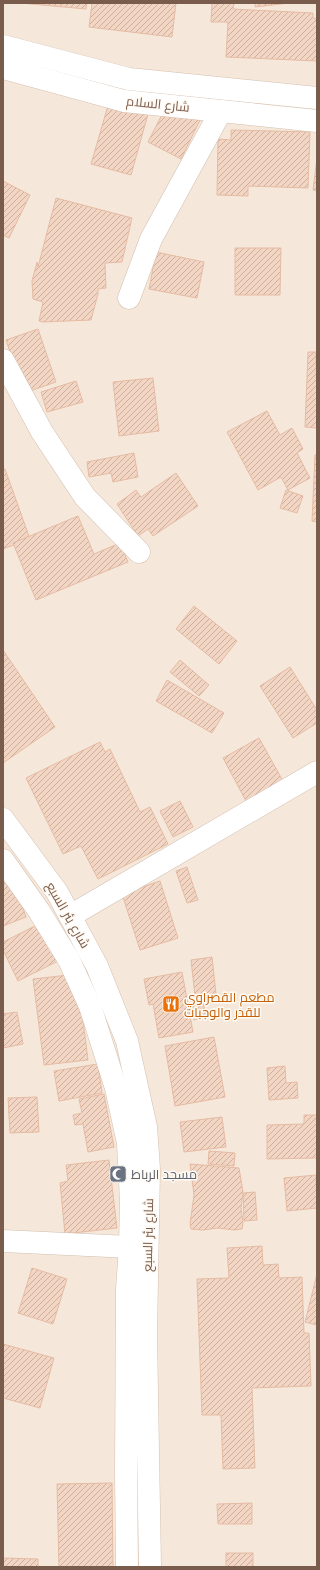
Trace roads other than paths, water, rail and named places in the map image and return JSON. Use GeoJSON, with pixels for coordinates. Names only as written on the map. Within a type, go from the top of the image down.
{"type":"FeatureCollection","features":[{"type":"Feature","properties":{"kind":"street","name":"شارع السلام"},"geometry":{"type":"LineString","coordinates":[[3,46],[130,79],[317,98]]}},
{"type":"Feature","properties":{"kind":"street","name":"شارع السلام"},"geometry":{"type":"LineString","coordinates":[[3,68],[124,101],[317,121]]}},
{"type":"Feature","properties":{"kind":"street"},"geometry":{"type":"LineString","coordinates":[[129,298],[151,239],[221,111]]}},
{"type":"Feature","properties":{"kind":"street"},"geometry":{"type":"LineString","coordinates":[[3,360],[42,432],[85,497],[139,552]]}},
{"type":"Feature","properties":{"kind":"street"},"geometry":{"type":"LineString","coordinates":[[70,916],[317,772]]}},
{"type":"Feature","properties":{"kind":"street","name":"شارع بئر السبع"},"geometry":{"type":"LineString","coordinates":[[3,819],[57,892],[97,966],[127,1042],[146,1127],[149,1169],[146,1334],[150,1567]]}},
{"type":"Feature","properties":{"kind":"street","name":"شارع بئر السبع"},"geometry":{"type":"LineString","coordinates":[[3,860],[39,911],[69,960],[90,1006],[116,1088],[128,1143],[131,1201],[127,1297],[127,1567]]}},
{"type":"Feature","properties":{"kind":"street"},"geometry":{"type":"LineString","coordinates":[[3,1241],[130,1247]]}},
{"type":"Feature","properties":{"kind":"place","name":"مطعم القصراوي للقدر والوجبات"},"geometry":{"type":"Point","coordinates":[171,1004]}},
{"type":"Feature","properties":{"kind":"place","name":"مسجد الرباط"},"geometry":{"type":"Point","coordinates":[118,1174]}}]}
